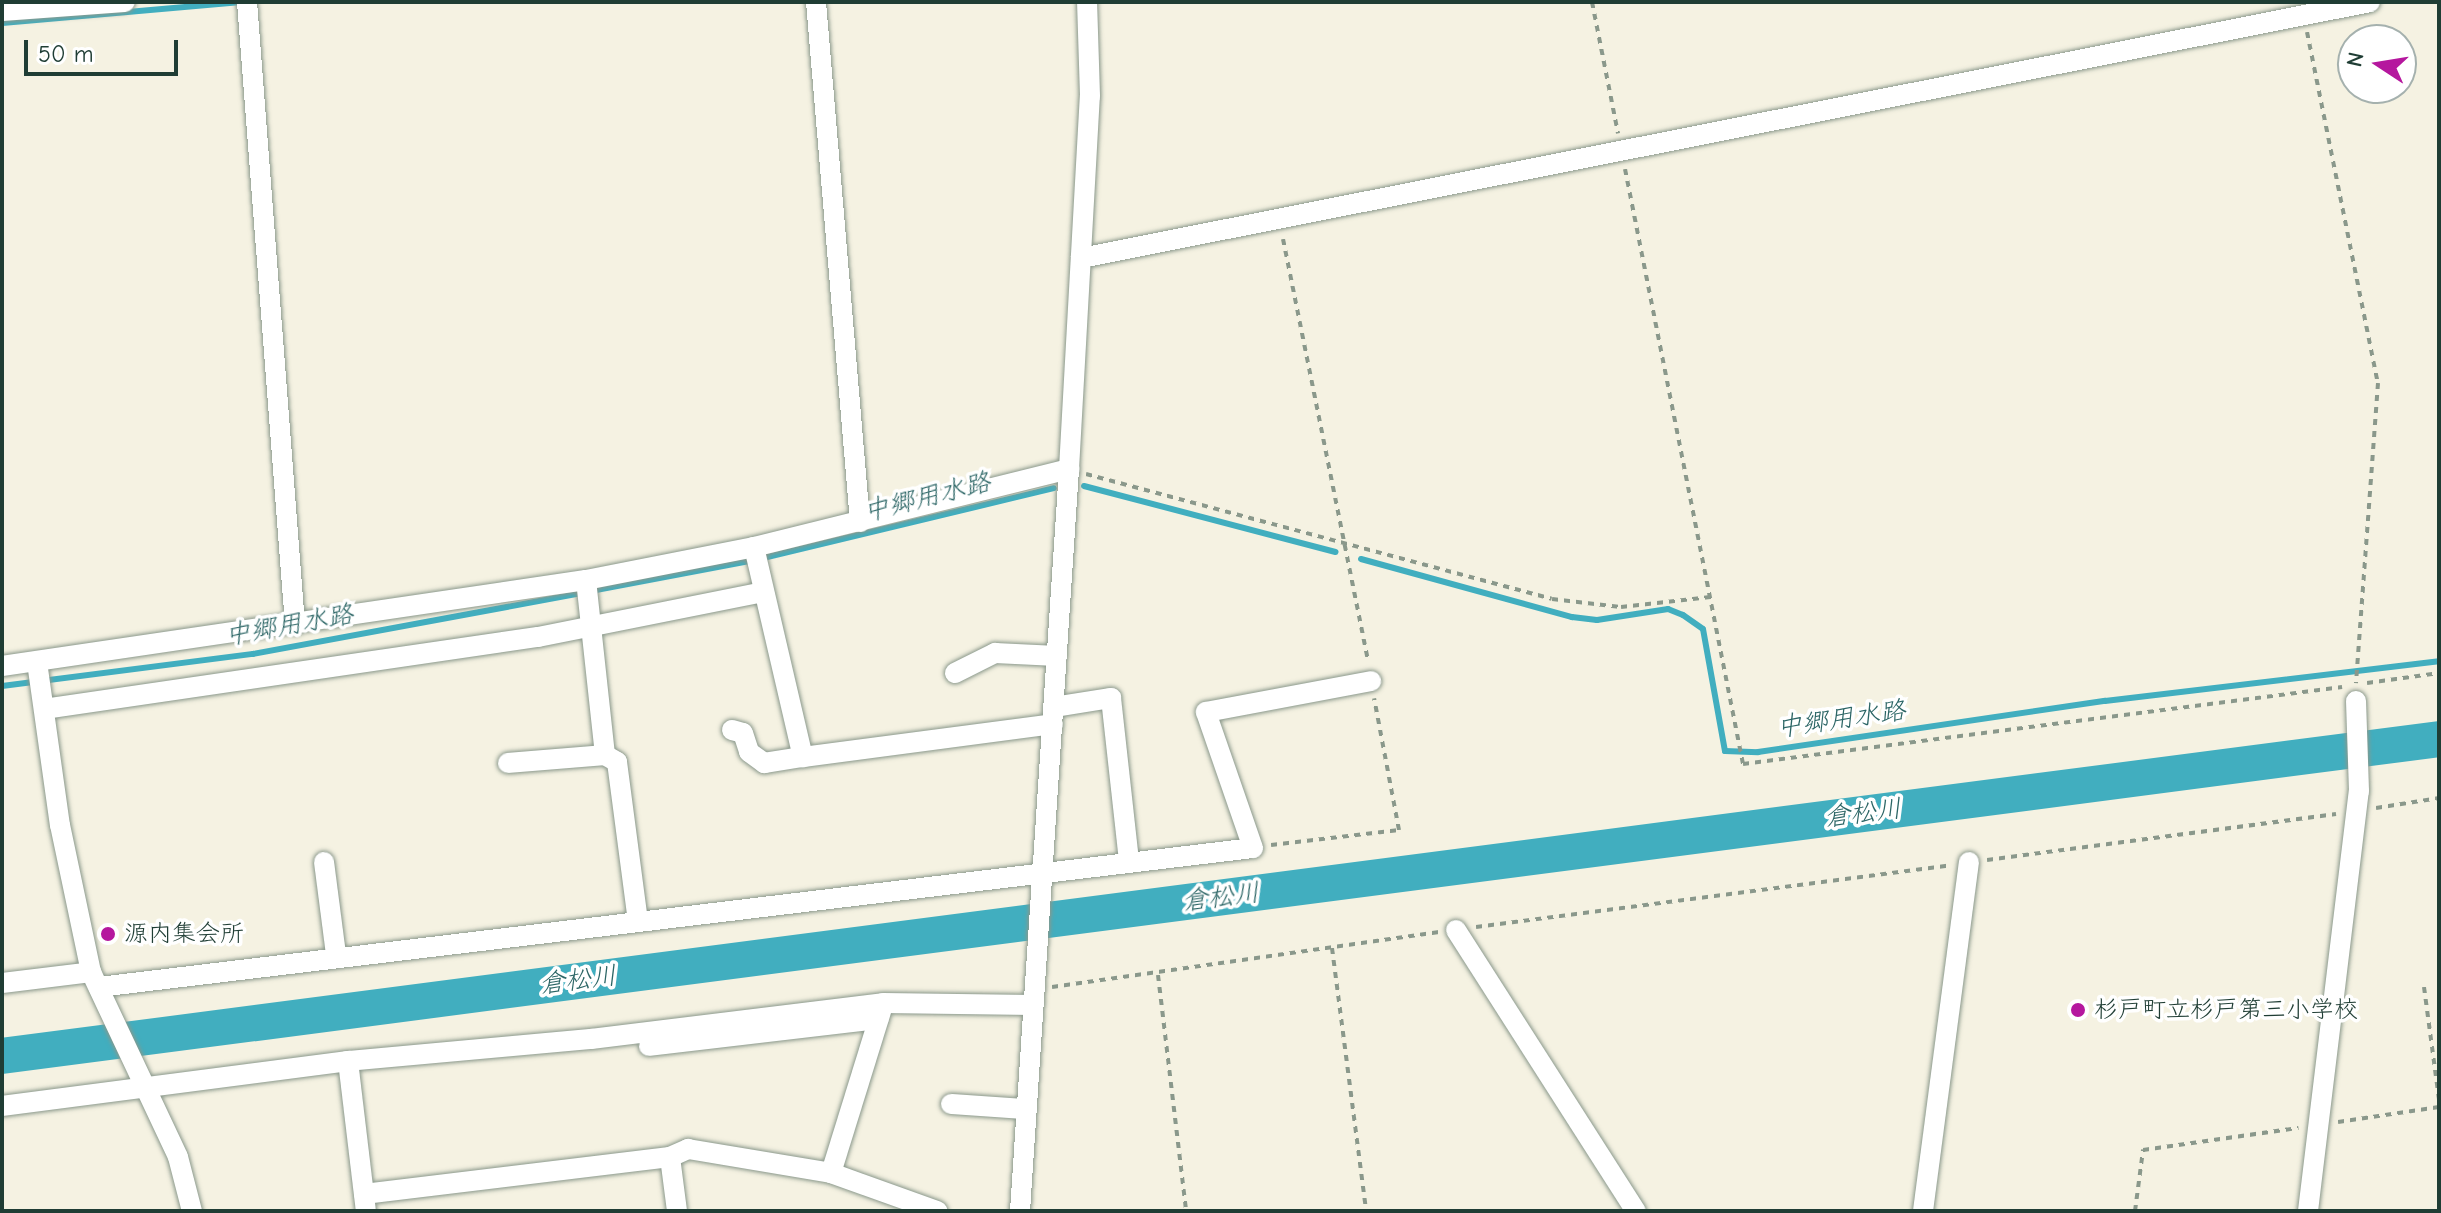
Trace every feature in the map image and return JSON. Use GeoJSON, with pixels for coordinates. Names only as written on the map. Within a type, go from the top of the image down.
{"type":"FeatureCollection","features":[{"type":"Feature","properties":{"kind":"street"},"geometry":{"type":"LineString","coordinates":[[2,11],[125,2]]}},
{"type":"Feature","properties":{"kind":"street"},"geometry":{"type":"LineString","coordinates":[[247,2],[295,625]]}},
{"type":"Feature","properties":{"kind":"street"},"geometry":{"type":"LineString","coordinates":[[816,2],[860,522]]}},
{"type":"Feature","properties":{"kind":"street"},"geometry":{"type":"LineString","coordinates":[[1017,1207],[1069,469],[1090,96],[1087,2]]}},
{"type":"Feature","properties":{"kind":"street"},"geometry":{"type":"LineString","coordinates":[[1081,258],[2370,2]]}},
{"type":"Feature","properties":{"kind":"street"},"geometry":{"type":"LineString","coordinates":[[2,666],[586,580],[754,547],[1069,469]]}},
{"type":"Feature","properties":{"kind":"street"},"geometry":{"type":"LineString","coordinates":[[754,547],[803,757]]}},
{"type":"Feature","properties":{"kind":"street"},"geometry":{"type":"LineString","coordinates":[[586,580],[605,755]]}},
{"type":"Feature","properties":{"kind":"street"},"geometry":{"type":"LineString","coordinates":[[44,709],[591,626],[764,592]]}},
{"type":"Feature","properties":{"kind":"street"},"geometry":{"type":"LineString","coordinates":[[955,673],[995,653],[1057,656]]}},
{"type":"Feature","properties":{"kind":"street"},"geometry":{"type":"LineString","coordinates":[[37,662],[60,825],[95,980],[178,1157],[192,1211]]}},
{"type":"Feature","properties":{"kind":"street"},"geometry":{"type":"LineString","coordinates":[[2,983],[95,980],[479,944],[638,921],[1253,848],[1206,712],[1371,681]]}},
{"type":"Feature","properties":{"kind":"street"},"geometry":{"type":"LineString","coordinates":[[2308,1211],[2358,801],[2356,693]]}},
{"type":"Feature","properties":{"kind":"street"},"geometry":{"type":"LineString","coordinates":[[732,730],[743,733],[749,752],[764,763],[1053,716],[1111,698],[1129,862]]}},
{"type":"Feature","properties":{"kind":"street"},"geometry":{"type":"LineString","coordinates":[[508,763],[605,755],[617,762],[638,921]]}},
{"type":"Feature","properties":{"kind":"street"},"geometry":{"type":"LineString","coordinates":[[324,862],[336,955]]}},
{"type":"Feature","properties":{"kind":"street"},"geometry":{"type":"LineString","coordinates":[[1923,1211],[1969,862]]}},
{"type":"Feature","properties":{"kind":"street"},"geometry":{"type":"LineString","coordinates":[[1456,930],[1636,1211]]}},
{"type":"Feature","properties":{"kind":"street"},"geometry":{"type":"LineString","coordinates":[[2,1106],[348,1061],[1033,997]]}},
{"type":"Feature","properties":{"kind":"street"},"geometry":{"type":"LineString","coordinates":[[649,1046],[881,1011]]}},
{"type":"Feature","properties":{"kind":"street"},"geometry":{"type":"LineString","coordinates":[[831,1173],[881,1011]]}},
{"type":"Feature","properties":{"kind":"street"},"geometry":{"type":"LineString","coordinates":[[348,1061],[365,1202],[670,1157],[688,1149],[831,1173],[937,1211]]}},
{"type":"Feature","properties":{"kind":"street"},"geometry":{"type":"LineString","coordinates":[[951,1104],[1025,1109]]}},
{"type":"Feature","properties":{"kind":"street"},"geometry":{"type":"LineString","coordinates":[[670,1157],[677,1211]]}},
{"type":"Feature","properties":{"kind":"path"},"geometry":{"type":"LineString","coordinates":[[1592,2],[1743,764],[2356,693],[2439,673]]}},
{"type":"Feature","properties":{"kind":"path"},"geometry":{"type":"LineString","coordinates":[[2304,15],[2378,383],[2356,693]]}},
{"type":"Feature","properties":{"kind":"path"},"geometry":{"type":"LineString","coordinates":[[1253,848],[1399,830],[1346,543],[1279,221]]}},
{"type":"Feature","properties":{"kind":"path"},"geometry":{"type":"LineString","coordinates":[[1069,469],[1587,606],[1621,607],[1710,597]]}},
{"type":"Feature","properties":{"kind":"path"},"geometry":{"type":"LineString","coordinates":[[1033,997],[1158,974],[1332,948],[1969,862],[2358,801],[2439,798]]}},
{"type":"Feature","properties":{"kind":"path"},"geometry":{"type":"LineString","coordinates":[[1332,948],[1366,1211]]}},
{"type":"Feature","properties":{"kind":"path"},"geometry":{"type":"LineString","coordinates":[[1158,974],[1186,1211]]}},
{"type":"Feature","properties":{"kind":"path"},"geometry":{"type":"LineString","coordinates":[[2424,987],[2439,1100]]}},
{"type":"Feature","properties":{"kind":"path"},"geometry":{"type":"LineString","coordinates":[[2135,1211],[2143,1150],[2439,1107]]}},
{"type":"Feature","properties":{"kind":"waterway"},"geometry":{"type":"LineString","coordinates":[[2,23],[244,2]]}},
{"type":"Feature","properties":{"kind":"waterway","name":"中郷用水路"},"geometry":{"type":"LineString","coordinates":[[1084,486],[1336,552]]}},
{"type":"Feature","properties":{"kind":"waterway","name":"中郷用水路"},"geometry":{"type":"LineString","coordinates":[[763,558],[1054,488]]}},
{"type":"Feature","properties":{"kind":"waterway","name":"中郷用水路"},"geometry":{"type":"LineString","coordinates":[[1361,559],[1572,617],[1597,620],[1668,609],[1683,615],[1703,629],[1725,751],[1758,752],[2105,701],[2439,661]]}},
{"type":"Feature","properties":{"kind":"waterway","name":"中郷用水路"},"geometry":{"type":"LineString","coordinates":[[596,590],[749,561]]}},
{"type":"Feature","properties":{"kind":"waterway","name":"中郷用水路"},"geometry":{"type":"LineString","coordinates":[[2,686],[253,654],[581,593]]}},
{"type":"Feature","properties":{"kind":"waterway","name":"倉松川"},"geometry":{"type":"LineString","coordinates":[[2,1056],[2439,739]]}},
{"type":"Feature","properties":{"kind":"place","name":"源内集会所"},"geometry":{"type":"Point","coordinates":[108,934]}},
{"type":"Feature","properties":{"kind":"place","name":"杉戸町立杉戸第三小学校"},"geometry":{"type":"Point","coordinates":[2078,1010]}}]}
